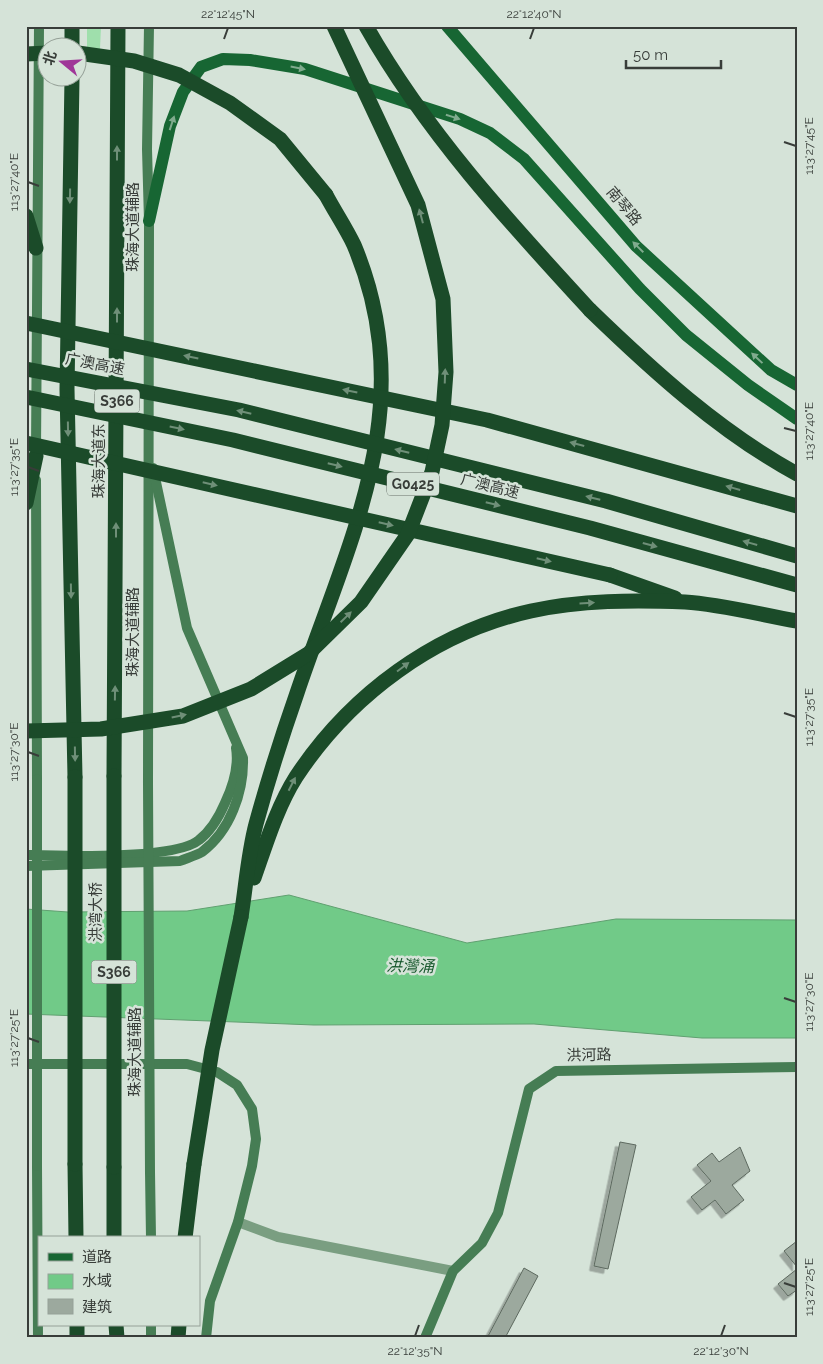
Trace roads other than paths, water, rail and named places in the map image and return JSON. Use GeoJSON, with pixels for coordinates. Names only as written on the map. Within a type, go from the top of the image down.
{"type":"FeatureCollection","features":[{"type":"Feature","properties":{"kind":"highway","name":"珠海大道东"},"geometry":{"type":"LineString","coordinates":[[114,776],[118,26]]}},
{"type":"Feature","properties":{"kind":"highway"},"geometry":{"type":"LineString","coordinates":[[26,731],[101,729],[183,716],[251,689],[308,654],[361,602],[408,534],[432,472],[442,425],[446,372],[443,300],[418,205],[334,26]]}},
{"type":"Feature","properties":{"kind":"highway"},"geometry":{"type":"LineString","coordinates":[[366,26],[384,58],[445,146],[514,228],[590,310],[638,357],[708,416],[797,474]]}},
{"type":"Feature","properties":{"kind":"highway"},"geometry":{"type":"LineString","coordinates":[[88,54],[134,61],[179,75],[230,104],[280,139],[326,195],[353,244],[368,285],[378,328],[383,376],[379,432],[365,499],[297,694],[256,825],[241,917],[212,1050],[194,1164],[185,1236]]}},
{"type":"Feature","properties":{"kind":"highway","name":"珠海大道东"},"geometry":{"type":"LineString","coordinates":[[72,88],[67,389],[75,778]]}},
{"type":"Feature","properties":{"kind":"highway"},"geometry":{"type":"LineString","coordinates":[[26,216],[36,248]]}},
{"type":"Feature","properties":{"kind":"highway"},"geometry":{"type":"LineString","coordinates":[[26,323],[487,420],[797,506]]}},
{"type":"Feature","properties":{"kind":"highway","name":"广澳高速"},"geometry":{"type":"LineString","coordinates":[[26,369],[239,410],[606,502],[797,556]]}},
{"type":"Feature","properties":{"kind":"highway","name":"广澳高速"},"geometry":{"type":"LineString","coordinates":[[26,397],[233,440],[580,526],[797,585]]}},
{"type":"Feature","properties":{"kind":"highway"},"geometry":{"type":"LineString","coordinates":[[26,443],[610,575],[687,602],[797,621]]}},
{"type":"Feature","properties":{"kind":"highway"},"geometry":{"type":"LineString","coordinates":[[26,503],[36,456]]}},
{"type":"Feature","properties":{"kind":"highway"},"geometry":{"type":"LineString","coordinates":[[241,917],[271,828],[296,778],[329,734],[370,693],[421,654],[477,626],[531,611],[576,604],[687,602]]}},
{"type":"Feature","properties":{"kind":"highway","name":"洪湾大桥"},"geometry":{"type":"LineString","coordinates":[[114,776],[114,1236]]}},
{"type":"Feature","properties":{"kind":"highway","name":"洪湾大桥"},"geometry":{"type":"LineString","coordinates":[[75,778],[76,1236]]}},
{"type":"Feature","properties":{"kind":"main road"},"geometry":{"type":"LineString","coordinates":[[38,1338],[36,248],[39,26]]}},
{"type":"Feature","properties":{"kind":"main road","name":"珠海大道辅路"},"geometry":{"type":"LineString","coordinates":[[149,26],[147,442],[150,1236]]}},
{"type":"Feature","properties":{"kind":"main road","name":"南琴路"},"geometry":{"type":"LineString","coordinates":[[447,26],[636,246],[771,370],[797,385]]}},
{"type":"Feature","properties":{"kind":"main road"},"geometry":{"type":"LineString","coordinates":[[149,221],[170,126],[183,92],[201,67],[223,59],[250,60],[305,70],[460,119],[490,133],[524,159],[640,289],[686,335],[748,385],[797,419]]}},
{"type":"Feature","properties":{"kind":"main road"},"geometry":{"type":"LineString","coordinates":[[26,866],[158,864],[180,861],[200,853],[216,840],[228,821],[238,796],[244,774],[243,758],[235,734],[210,683],[188,628],[147,442]]}},
{"type":"Feature","properties":{"kind":"main road"},"geometry":{"type":"LineString","coordinates":[[26,854],[154,854],[178,850],[199,841],[217,821],[233,786],[237,754],[235,734]]}},
{"type":"Feature","properties":{"kind":"main road"},"geometry":{"type":"LineString","coordinates":[[26,1064],[187,1064],[217,1072],[236,1085],[252,1108],[256,1139],[252,1166],[238,1222],[210,1301],[206,1338]]}},
{"type":"Feature","properties":{"kind":"main road","name":"洪河路"},"geometry":{"type":"LineString","coordinates":[[453,1271],[482,1242],[498,1213],[529,1089],[556,1071],[797,1067]]}},
{"type":"Feature","properties":{"kind":"main road"},"geometry":{"type":"LineString","coordinates":[[424,1338],[453,1271]]}},
{"type":"Feature","properties":{"kind":"street"},"geometry":{"type":"LineString","coordinates":[[238,1222],[278,1237],[453,1271]]}},
{"type":"Feature","properties":{"kind":"water","name":"洪灣涌"},"geometry":{"type":"Polygon","coordinates":[[[289,895],[467,943],[616,919],[797,920],[797,1038],[702,1038],[534,1024],[314,1025],[26,1014],[26,909],[68,912],[187,911],[289,895]]]}}]}
